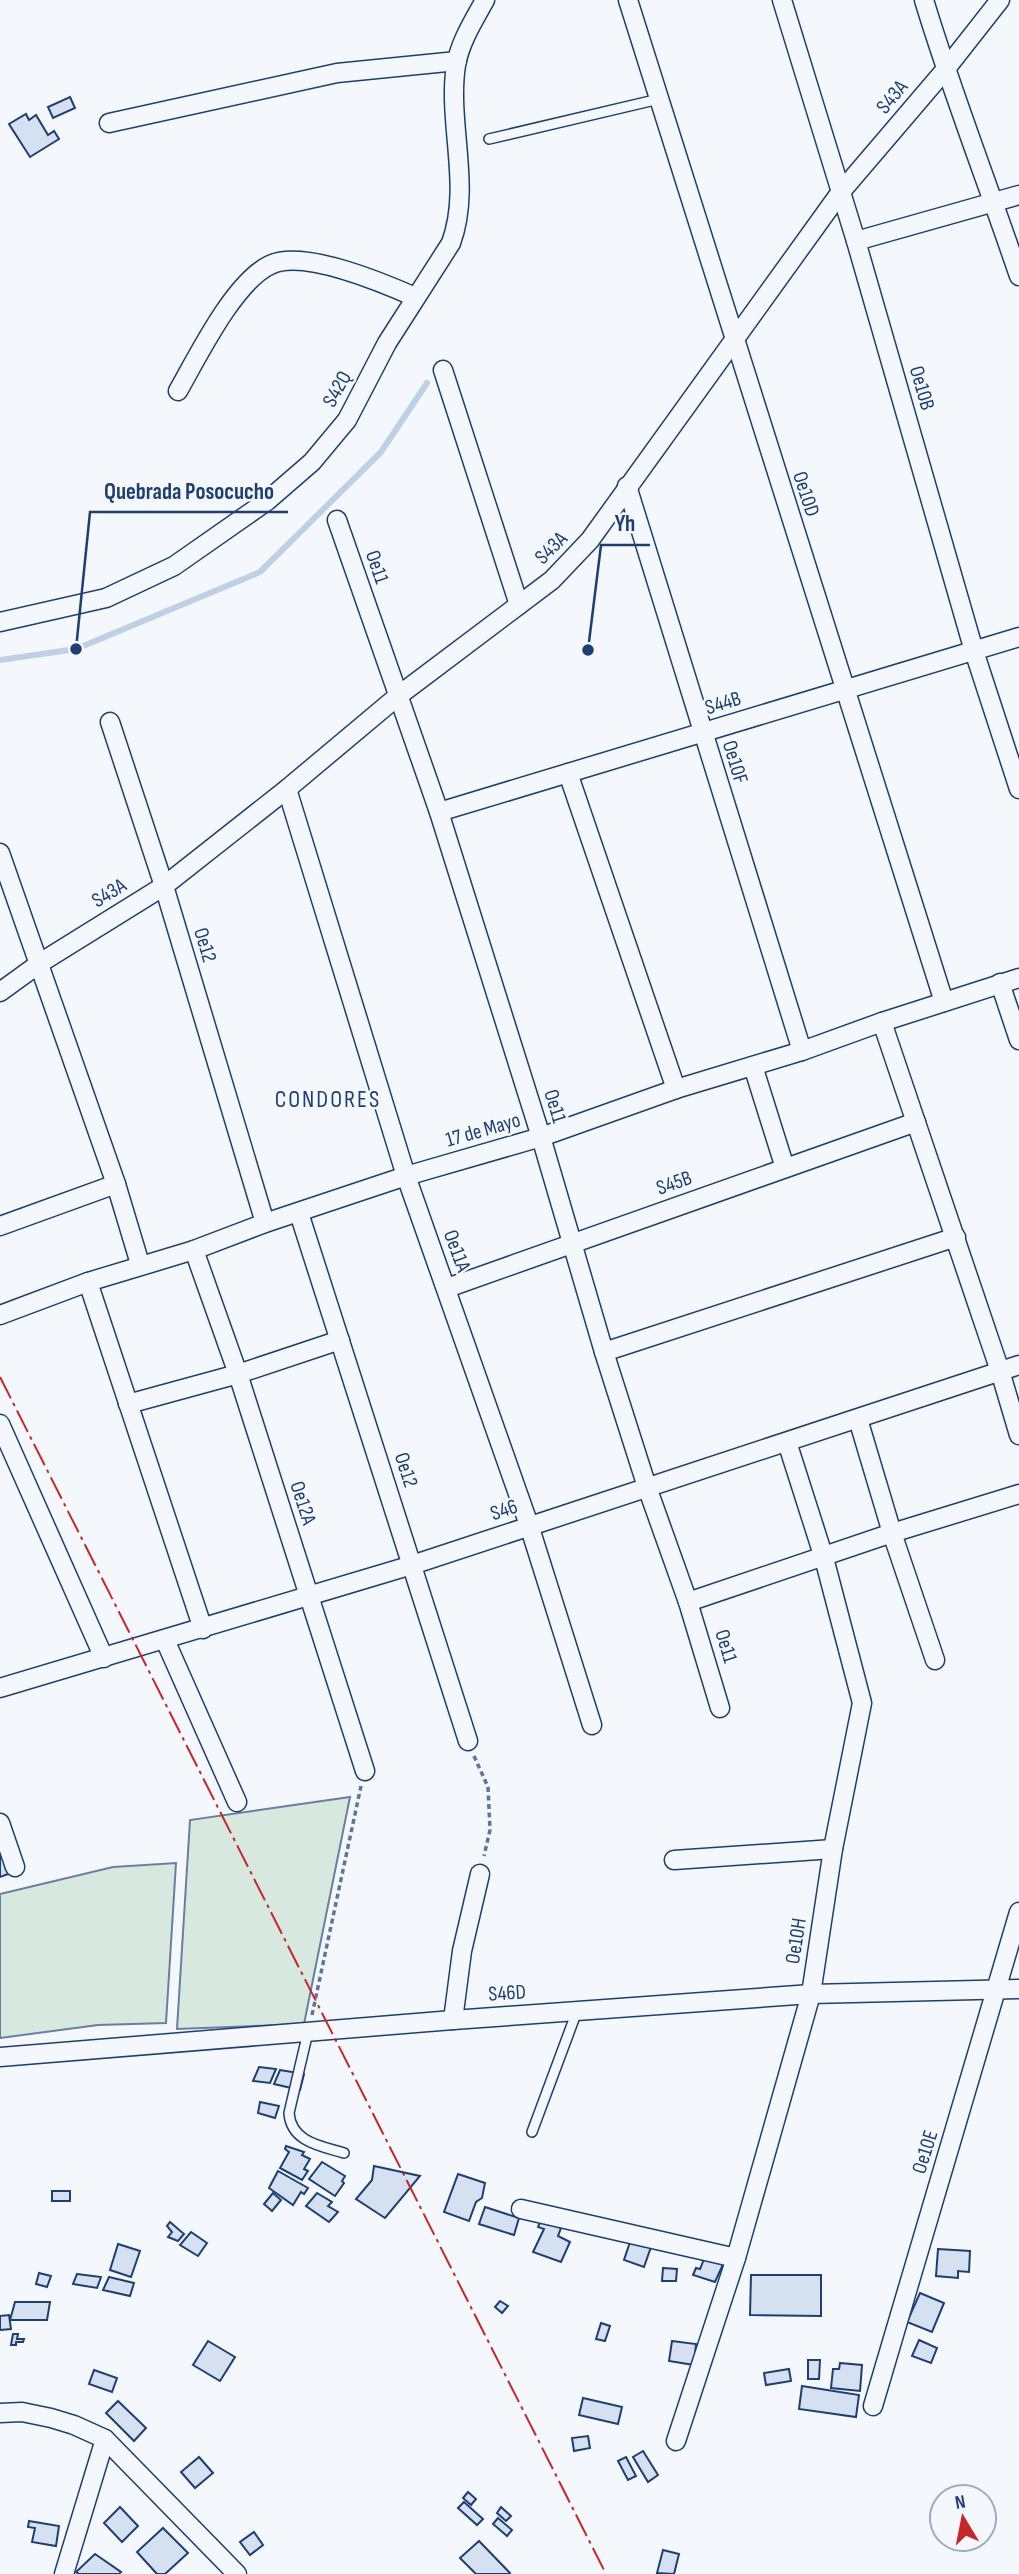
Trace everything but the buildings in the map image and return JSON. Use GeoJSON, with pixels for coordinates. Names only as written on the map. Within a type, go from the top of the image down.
{"type":"FeatureCollection","features":[{"type":"Feature","properties":{"kind":"street","name":"S42Q"},"geometry":{"type":"LineString","coordinates":[[0,622],[106,598],[174,566],[267,501],[312,462],[348,420],[387,343],[451,243],[457,226],[459,203],[454,85],[463,43],[485,0]]}},
{"type":"Feature","properties":{"kind":"street","name":"Oe10D"},"geometry":{"type":"LineString","coordinates":[[628,0],[733,340],[944,1002]]}},
{"type":"Feature","properties":{"kind":"street","name":"Oe10B"},"geometry":{"type":"LineString","coordinates":[[782,0],[856,241],[974,651],[1019,789]]}},
{"type":"Feature","properties":{"kind":"street"},"geometry":{"type":"LineString","coordinates":[[924,0],[945,70],[995,202],[1019,276]]}},
{"type":"Feature","properties":{"kind":"street","name":"S43A"},"geometry":{"type":"LineString","coordinates":[[0,992],[40,963],[164,886],[287,789],[398,696],[552,580],[590,540],[840,193],[945,70],[1000,0]]}},
{"type":"Feature","properties":{"kind":"street"},"geometry":{"type":"LineString","coordinates":[[109,123],[337,73],[457,61]]}},
{"type":"Feature","properties":{"kind":"street"},"geometry":{"type":"LineString","coordinates":[[856,241],[1019,195]]}},
{"type":"Feature","properties":{"kind":"street"},"geometry":{"type":"LineString","coordinates":[[178,391],[218,324],[247,283],[270,265],[291,260],[314,263],[376,280],[415,297]]}},
{"type":"Feature","properties":{"kind":"street"},"geometry":{"type":"LineString","coordinates":[[443,370],[519,605]]}},
{"type":"Feature","properties":{"kind":"street","name":"Oe10F"},"geometry":{"type":"LineString","coordinates":[[627,486],[802,1051]]}},
{"type":"Feature","properties":{"kind":"street","name":"Oe11"},"geometry":{"type":"LineString","coordinates":[[337,520],[439,812],[541,1137],[604,1352],[647,1487],[688,1602],[720,1708]]}},
{"type":"Feature","properties":{"kind":"street","name":"S44B"},"geometry":{"type":"LineString","coordinates":[[439,812],[1019,637]]}},
{"type":"Feature","properties":{"kind":"street","name":"Oe12"},"geometry":{"type":"LineString","coordinates":[[110,722],[164,886],[265,1223]]}},
{"type":"Feature","properties":{"kind":"street"},"geometry":{"type":"LineString","coordinates":[[568,773],[676,1089]]}},
{"type":"Feature","properties":{"kind":"street","name":"Oe11A"},"geometry":{"type":"LineString","coordinates":[[287,789],[406,1177],[529,1525],[592,1725]]}},
{"type":"Feature","properties":{"kind":"street"},"geometry":{"type":"LineString","coordinates":[[0,853],[116,1185],[140,1264]]}},
{"type":"Feature","properties":{"kind":"street","name":"17 de Mayo"},"geometry":{"type":"LineString","coordinates":[[0,1315],[140,1264],[194,1250],[265,1223],[541,1137],[676,1089],[802,1051],[1019,978]]}},
{"type":"Feature","properties":{"kind":"street"},"geometry":{"type":"LineString","coordinates":[[1000,983],[1019,1040]]}},
{"type":"Feature","properties":{"kind":"street"},"geometry":{"type":"LineString","coordinates":[[882,1022],[956,1237],[1019,1435]]}},
{"type":"Feature","properties":{"kind":"street"},"geometry":{"type":"LineString","coordinates":[[753,1066],[785,1168]]}},
{"type":"Feature","properties":{"kind":"street","name":"S45B"},"geometry":{"type":"LineString","coordinates":[[447,1288],[916,1122]]}},
{"type":"Feature","properties":{"kind":"street"},"geometry":{"type":"LineString","coordinates":[[0,1226],[116,1185]]}},
{"type":"Feature","properties":{"kind":"street","name":"Oe12"},"geometry":{"type":"LineString","coordinates":[[299,1213],[468,1741]]}},
{"type":"Feature","properties":{"kind":"street"},"geometry":{"type":"LineString","coordinates":[[604,1352],[956,1237]]}},
{"type":"Feature","properties":{"kind":"street","name":"Oe12A"},"geometry":{"type":"LineString","coordinates":[[194,1250],[238,1374],[365,1771]]}},
{"type":"Feature","properties":{"kind":"street"},"geometry":{"type":"LineString","coordinates":[[88,1282],[203,1629]]}},
{"type":"Feature","properties":{"kind":"street"},"geometry":{"type":"LineString","coordinates":[[128,1404],[238,1374],[341,1340]]}},
{"type":"Feature","properties":{"kind":"street","name":"S46"},"geometry":{"type":"LineString","coordinates":[[0,1688],[412,1565],[1019,1365]]}},
{"type":"Feature","properties":{"kind":"street"},"geometry":{"type":"LineString","coordinates":[[858,1419],[892,1533],[935,1660]]}},
{"type":"Feature","properties":{"kind":"street"},"geometry":{"type":"LineString","coordinates":[[1,1429],[104,1658]]}},
{"type":"Feature","properties":{"kind":"street","name":"Oe10H"},"geometry":{"type":"LineString","coordinates":[[676,2441],[736,2258],[811,1994],[833,1849],[862,1703],[824,1558],[787,1442]]}},
{"type":"Feature","properties":{"kind":"street"},"geometry":{"type":"LineString","coordinates":[[688,1602],[892,1533],[1019,1494]]}},
{"type":"Feature","properties":{"kind":"street"},"geometry":{"type":"LineString","coordinates":[[165,1640],[237,1802]]}},
{"type":"Feature","properties":{"kind":"street"},"geometry":{"type":"LineString","coordinates":[[0,1823],[15,1867]]}},
{"type":"Feature","properties":{"kind":"street"},"geometry":{"type":"LineString","coordinates":[[674,1860],[833,1849]]}},
{"type":"Feature","properties":{"kind":"street"},"geometry":{"type":"LineString","coordinates":[[453,2020],[462,1951],[480,1874]]}},
{"type":"Feature","properties":{"kind":"street","name":"Oe10E"},"geometry":{"type":"LineString","coordinates":[[873,2406],[1019,1912]]}},
{"type":"Feature","properties":{"kind":"street","name":"S46D"},"geometry":{"type":"LineString","coordinates":[[0,2057],[811,1994],[1019,1989]]}},
{"type":"Feature","properties":{"kind":"street"},"geometry":{"type":"LineString","coordinates":[[521,2209],[736,2258]]}},
{"type":"Feature","properties":{"kind":"street"},"geometry":{"type":"LineString","coordinates":[[0,2413],[22,2412],[51,2418],[104,2439],[237,2574]]}},
{"type":"Feature","properties":{"kind":"street"},"geometry":{"type":"LineString","coordinates":[[64,2574],[104,2439]]}},
{"type":"Feature","properties":{"kind":"lane"},"geometry":{"type":"LineString","coordinates":[[489,139],[659,99]]}},
{"type":"Feature","properties":{"kind":"lane"},"geometry":{"type":"LineString","coordinates":[[532,2132],[577,2011]]}},
{"type":"Feature","properties":{"kind":"lane"},"geometry":{"type":"LineString","coordinates":[[308,2032],[289,2113],[290,2122],[298,2135],[309,2143],[344,2153]]}},
{"type":"Feature","properties":{"kind":"path"},"geometry":{"type":"LineString","coordinates":[[468,1741],[488,1787],[490,1830],[480,1874]]}},
{"type":"Feature","properties":{"kind":"path"},"geometry":{"type":"LineString","coordinates":[[308,2032],[365,1771]]}},
{"type":"Feature","properties":{"kind":"shaded area"},"geometry":{"type":"Polygon","coordinates":[[[350,1797],[304,2024],[177,2029],[190,1820],[350,1797]]]}},
{"type":"Feature","properties":{"kind":"shaded area"},"geometry":{"type":"Polygon","coordinates":[[[176,1863],[166,2023],[98,2025],[0,2038],[0,1894],[113,1867],[176,1863]]]}},
{"type":"Feature","properties":{"kind":"waterway"},"geometry":{"type":"LineString","coordinates":[[0,660],[76,649],[260,572],[381,452],[427,383]]}},
{"type":"Feature","properties":{"kind":"power"},"geometry":{"type":"LineString","coordinates":[[0,1377],[606,2574]]}},
{"type":"Feature","properties":{"kind":"place","name":"Quebrada Posocucho"},"geometry":{"type":"Point","coordinates":[76,649]}},
{"type":"Feature","properties":{"kind":"place","name":"Yh"},"geometry":{"type":"Point","coordinates":[588,650]}},
{"type":"Feature","properties":{"kind":"district","name":"CONDORES"},"geometry":{"type":"Point","coordinates":[328,1099]}}]}
